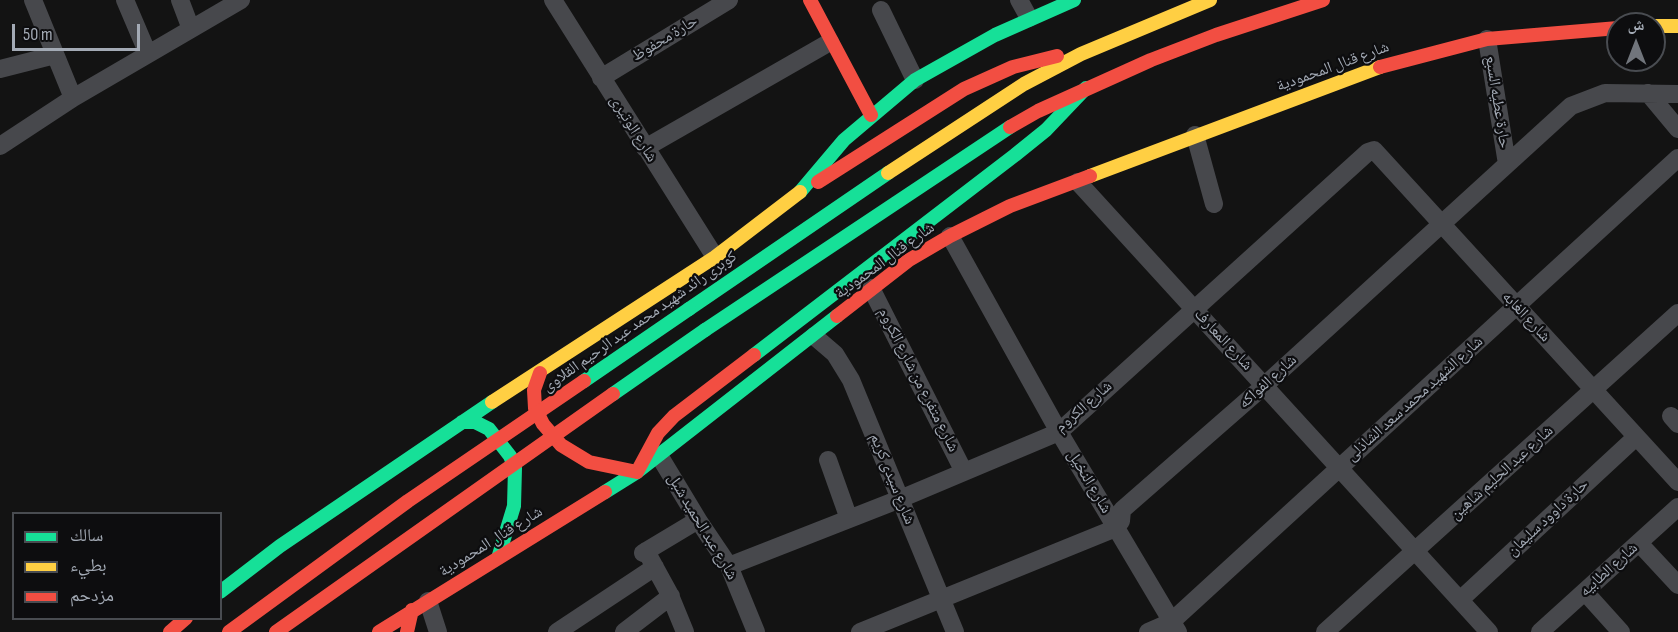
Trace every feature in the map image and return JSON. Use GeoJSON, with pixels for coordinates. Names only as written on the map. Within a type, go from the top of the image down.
{"type":"FeatureCollection","features":[{"type":"Feature","properties":{"kind":"main road"},"geometry":{"type":"LineString","coordinates":[[810,0],[830,42],[871,115]]}},
{"type":"Feature","properties":{"kind":"main road"},"geometry":{"type":"LineString","coordinates":[[222,590],[280,546],[462,422],[540,373],[773,216],[798,194],[844,140],[915,80],[1029,18],[1074,0]]}},
{"type":"Feature","properties":{"kind":"main road"},"geometry":{"type":"LineString","coordinates":[[798,194],[946,100],[991,76],[1035,61],[1081,54],[1210,0]]}},
{"type":"Feature","properties":{"kind":"main road"},"geometry":{"type":"LineString","coordinates":[[276,632],[705,330],[989,139],[1038,111],[1086,88],[1216,35],[1323,0]]}},
{"type":"Feature","properties":{"kind":"main road","name":"شارع قنال المحمودية"},"geometry":{"type":"LineString","coordinates":[[379,632],[499,555],[660,457],[814,336],[871,288],[950,236],[1010,206],[1394,62],[1487,39],[1606,29]]}},
{"type":"Feature","properties":{"kind":"main road","name":"كوبرى رائد شهيد محمد عبد الرحيم القلاوى"},"geometry":{"type":"LineString","coordinates":[[229,632],[408,501],[979,112],[1024,84],[1081,54]]}},
{"type":"Feature","properties":{"kind":"main road"},"geometry":{"type":"LineString","coordinates":[[540,373],[534,390],[535,408],[543,424],[561,445],[589,462],[636,472],[658,433],[674,416],[1015,155],[1058,118],[1086,88]]}},
{"type":"Feature","properties":{"kind":"main road"},"geometry":{"type":"LineString","coordinates":[[462,422],[475,422],[489,429],[510,456],[515,468],[514,506],[499,555]]}},
{"type":"Feature","properties":{"kind":"main road"},"geometry":{"type":"LineString","coordinates":[[407,632],[412,610]]}},
{"type":"Feature","properties":{"kind":"main road"},"geometry":{"type":"LineString","coordinates":[[170,632],[184,620]]}},
{"type":"Feature","properties":{"kind":"street"},"geometry":{"type":"LineString","coordinates":[[33,0],[73,98]]}},
{"type":"Feature","properties":{"kind":"street"},"geometry":{"type":"LineString","coordinates":[[125,0],[148,54]]}},
{"type":"Feature","properties":{"kind":"street"},"geometry":{"type":"LineString","coordinates":[[180,0],[191,29]]}},
{"type":"Feature","properties":{"kind":"street","name":"حارة محفوظ"},"geometry":{"type":"LineString","coordinates":[[601,78],[707,6],[729,0]]}},
{"type":"Feature","properties":{"kind":"street"},"geometry":{"type":"LineString","coordinates":[[1019,0],[1029,18]]}},
{"type":"Feature","properties":{"kind":"street"},"geometry":{"type":"LineString","coordinates":[[0,146],[73,98],[237,1]]}},
{"type":"Feature","properties":{"kind":"street","name":"شارع الوتيرى"},"geometry":{"type":"LineString","coordinates":[[559,2],[601,78],[715,257]]}},
{"type":"Feature","properties":{"kind":"street"},"geometry":{"type":"LineString","coordinates":[[881,10],[915,80]]}},
{"type":"Feature","properties":{"kind":"street","name":"حارة عطيه السبع"},"geometry":{"type":"LineString","coordinates":[[1487,39],[1507,164]]}},
{"type":"Feature","properties":{"kind":"street"},"geometry":{"type":"LineString","coordinates":[[645,148],[830,42]]}},
{"type":"Feature","properties":{"kind":"street"},"geometry":{"type":"LineString","coordinates":[[0,69],[55,55]]}},
{"type":"Feature","properties":{"kind":"street","name":"شارع الفواكه"},"geometry":{"type":"LineString","coordinates":[[1116,528],[1121,520],[1122,510],[1441,226],[1558,116],[1580,101],[1605,93],[1678,94]]}},
{"type":"Feature","properties":{"kind":"street"},"geometry":{"type":"LineString","coordinates":[[1648,93],[1678,129]]}},
{"type":"Feature","properties":{"kind":"street"},"geometry":{"type":"LineString","coordinates":[[1195,135],[1214,204]]}},
{"type":"Feature","properties":{"kind":"street","name":"شارع الغابه"},"geometry":{"type":"LineString","coordinates":[[1377,150],[1441,226],[1678,482]]}},
{"type":"Feature","properties":{"kind":"street","name":"شارع الكروم"},"geometry":{"type":"LineString","coordinates":[[729,566],[900,499],[1059,432],[1368,152],[1377,150]]}},
{"type":"Feature","properties":{"kind":"street","name":"شارع الشهيد محمد سعد الشاذلى"},"geometry":{"type":"LineString","coordinates":[[1148,632],[1174,627],[1339,468],[1678,158]]}},
{"type":"Feature","properties":{"kind":"street","name":"شارع المعارف"},"geometry":{"type":"LineString","coordinates":[[1078,182],[1489,632]]}},
{"type":"Feature","properties":{"kind":"street","name":"شارع النخيل"},"geometry":{"type":"LineString","coordinates":[[950,236],[1059,432],[1174,627]]}},
{"type":"Feature","properties":{"kind":"street","name":"شارع متفرع من شارع الكروم"},"geometry":{"type":"LineString","coordinates":[[871,288],[964,472]]}},
{"type":"Feature","properties":{"kind":"street","name":"شارع عبد الحليم شاهين"},"geometry":{"type":"LineString","coordinates":[[1325,632],[1678,313]]}},
{"type":"Feature","properties":{"kind":"street","name":"شارع سيدى كريم"},"geometry":{"type":"LineString","coordinates":[[814,336],[836,354],[851,380],[955,632]]}},
{"type":"Feature","properties":{"kind":"street","name":"حارة داوود سليمان"},"geometry":{"type":"LineString","coordinates":[[1460,600],[1636,437]]}},
{"type":"Feature","properties":{"kind":"street","name":"شارع عبد الحميد شبل"},"geometry":{"type":"LineString","coordinates":[[660,457],[729,566],[756,632]]}},
{"type":"Feature","properties":{"kind":"street"},"geometry":{"type":"LineString","coordinates":[[828,460],[849,519]]}},
{"type":"Feature","properties":{"kind":"street","name":"شارع الطابيه"},"geometry":{"type":"LineString","coordinates":[[1540,632],[1678,507]]}},
{"type":"Feature","properties":{"kind":"street"},"geometry":{"type":"LineString","coordinates":[[685,632],[671,596],[645,552],[698,520]]}},
{"type":"Feature","properties":{"kind":"street"},"geometry":{"type":"LineString","coordinates":[[860,632],[1116,528]]}},
{"type":"Feature","properties":{"kind":"street"},"geometry":{"type":"LineString","coordinates":[[1639,543],[1678,585]]}},
{"type":"Feature","properties":{"kind":"street"},"geometry":{"type":"LineString","coordinates":[[557,632],[655,567]]}},
{"type":"Feature","properties":{"kind":"street"},"geometry":{"type":"LineString","coordinates":[[1585,592],[1621,632]]}},
{"type":"Feature","properties":{"kind":"street"},"geometry":{"type":"LineString","coordinates":[[624,632],[671,596]]}},
{"type":"Feature","properties":{"kind":"street"},"geometry":{"type":"LineString","coordinates":[[428,601],[438,632]]}},
{"type":"Feature","properties":{"kind":"traffic: fast"},"geometry":{"type":"LineString","coordinates":[[800,192],[844,140],[915,80],[995,35],[1074,0]]}},
{"type":"Feature","properties":{"kind":"traffic: fast"},"geometry":{"type":"LineString","coordinates":[[754,355],[1015,155],[1046,130],[1086,88]]}},
{"type":"Feature","properties":{"kind":"traffic: fast"},"geometry":{"type":"LineString","coordinates":[[705,330],[1010,127]]}},
{"type":"Feature","properties":{"kind":"traffic: fast"},"geometry":{"type":"LineString","coordinates":[[689,309],[888,173]]}},
{"type":"Feature","properties":{"kind":"traffic: fast"},"geometry":{"type":"LineString","coordinates":[[584,381],[689,309]]}},
{"type":"Feature","properties":{"kind":"traffic: fast"},"geometry":{"type":"LineString","coordinates":[[605,492],[637,472],[837,316]]}},
{"type":"Feature","properties":{"kind":"traffic: fast"},"geometry":{"type":"LineString","coordinates":[[613,394],[705,330]]}},
{"type":"Feature","properties":{"kind":"traffic: fast"},"geometry":{"type":"LineString","coordinates":[[222,590],[280,546],[492,402]]}},
{"type":"Feature","properties":{"kind":"traffic: fast"},"geometry":{"type":"LineString","coordinates":[[462,422],[475,422],[489,429],[510,456],[515,468],[514,506],[499,555]]}},
{"type":"Feature","properties":{"kind":"traffic: slow"},"geometry":{"type":"LineString","coordinates":[[888,173],[1024,84],[1081,54],[1210,0]]}},
{"type":"Feature","properties":{"kind":"traffic: slow"},"geometry":{"type":"LineString","coordinates":[[1666,26],[1678,26]]}},
{"type":"Feature","properties":{"kind":"traffic: slow"},"geometry":{"type":"LineString","coordinates":[[1090,176],[1380,67]]}},
{"type":"Feature","properties":{"kind":"traffic: slow"},"geometry":{"type":"LineString","coordinates":[[492,402],[715,257],[800,192]]}},
{"type":"Feature","properties":{"kind":"traffic: jam"},"geometry":{"type":"LineString","coordinates":[[810,0],[871,115]]}},
{"type":"Feature","properties":{"kind":"traffic: jam"},"geometry":{"type":"LineString","coordinates":[[1010,127],[1038,111],[1151,60],[1216,35],[1323,0]]}},
{"type":"Feature","properties":{"kind":"traffic: jam"},"geometry":{"type":"LineString","coordinates":[[1380,67],[1487,39],[1606,29]]}},
{"type":"Feature","properties":{"kind":"traffic: jam"},"geometry":{"type":"LineString","coordinates":[[818,182],[964,89],[1013,67],[1057,56]]}},
{"type":"Feature","properties":{"kind":"traffic: jam"},"geometry":{"type":"LineString","coordinates":[[837,316],[909,260],[950,236],[1010,206],[1090,176]]}},
{"type":"Feature","properties":{"kind":"traffic: jam"},"geometry":{"type":"LineString","coordinates":[[540,373],[534,390],[535,408],[543,424],[561,445],[589,462],[637,472],[658,433],[674,416],[754,355]]}},
{"type":"Feature","properties":{"kind":"traffic: jam"},"geometry":{"type":"LineString","coordinates":[[229,632],[408,501],[584,381]]}},
{"type":"Feature","properties":{"kind":"traffic: jam"},"geometry":{"type":"LineString","coordinates":[[276,632],[613,394]]}},
{"type":"Feature","properties":{"kind":"traffic: jam"},"geometry":{"type":"LineString","coordinates":[[379,632],[605,492]]}},
{"type":"Feature","properties":{"kind":"traffic: jam"},"geometry":{"type":"LineString","coordinates":[[407,632],[412,610]]}},
{"type":"Feature","properties":{"kind":"traffic: jam"},"geometry":{"type":"LineString","coordinates":[[170,632],[184,620]]}}]}
